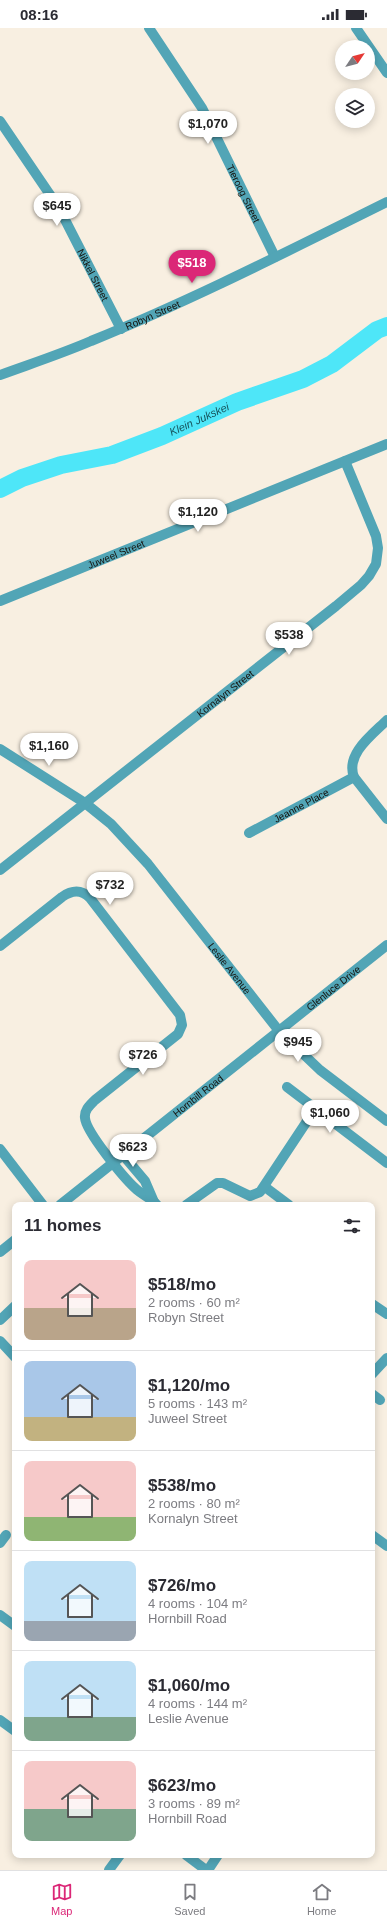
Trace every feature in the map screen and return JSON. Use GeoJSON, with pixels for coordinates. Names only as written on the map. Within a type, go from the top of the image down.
{"type":"FeatureCollection","features":[{"type":"Feature","properties":{"kind":"street","name":"Tieroog Street"},"geometry":{"type":"LineString","coordinates":[[149,28],[202,108],[275,257]]}},
{"type":"Feature","properties":{"kind":"street"},"geometry":{"type":"LineString","coordinates":[[356,28],[387,73]]}},
{"type":"Feature","properties":{"kind":"street","name":"Nikkel Street"},"geometry":{"type":"LineString","coordinates":[[0,121],[56,204],[121,329]]}},
{"type":"Feature","properties":{"kind":"street","name":"Robyn Street"},"geometry":{"type":"LineString","coordinates":[[0,376],[121,329],[275,257],[387,202]]}},
{"type":"Feature","properties":{"kind":"street","name":"Juweel Street"},"geometry":{"type":"LineString","coordinates":[[0,602],[387,444]]}},
{"type":"Feature","properties":{"kind":"street","name":"Kornalyn Street"},"geometry":{"type":"LineString","coordinates":[[0,870],[336,606],[369,576],[377,560],[377,541],[345,461]]}},
{"type":"Feature","properties":{"kind":"street"},"geometry":{"type":"LineString","coordinates":[[387,720],[365,742],[355,756],[352,767],[354,777],[387,819]]}},
{"type":"Feature","properties":{"kind":"street","name":"Leslie Avenue"},"geometry":{"type":"LineString","coordinates":[[0,749],[86,803],[111,824],[148,864],[279,1031],[320,1070],[387,1121]]}},
{"type":"Feature","properties":{"kind":"street","name":"Jeanne Place"},"geometry":{"type":"LineString","coordinates":[[249,833],[354,777]]}},
{"type":"Feature","properties":{"kind":"street"},"geometry":{"type":"LineString","coordinates":[[0,946],[62,897],[73,891],[82,892],[90,898],[180,1015],[182,1025],[178,1034],[95,1100],[87,1109],[85,1118],[87,1128],[135,1188],[155,1202]]}},
{"type":"Feature","properties":{"kind":"street","name":"Glenluce Drive"},"geometry":{"type":"LineString","coordinates":[[279,1031],[387,945]]}},
{"type":"Feature","properties":{"kind":"street","name":"Hornbill Road"},"geometry":{"type":"LineString","coordinates":[[64,1202],[279,1031]]}},
{"type":"Feature","properties":{"kind":"street"},"geometry":{"type":"LineString","coordinates":[[287,1087],[387,1163]]}},
{"type":"Feature","properties":{"kind":"street"},"geometry":{"type":"LineString","coordinates":[[190,1202],[217,1183],[222,1183],[250,1196],[256,1195],[265,1187],[315,1109]]}},
{"type":"Feature","properties":{"kind":"street"},"geometry":{"type":"LineString","coordinates":[[0,1149],[41,1202]]}},
{"type":"Feature","properties":{"kind":"street"},"geometry":{"type":"LineString","coordinates":[[123,1155],[145,1181],[156,1202]]}},
{"type":"Feature","properties":{"kind":"street"},"geometry":{"type":"LineString","coordinates":[[265,1187],[285,1202]]}},
{"type":"Feature","properties":{"kind":"street"},"geometry":{"type":"LineString","coordinates":[[0,1252],[12,1242]]}},
{"type":"Feature","properties":{"kind":"street"},"geometry":{"type":"LineString","coordinates":[[375,1306],[387,1314]]}},
{"type":"Feature","properties":{"kind":"street"},"geometry":{"type":"LineString","coordinates":[[1,1318],[12,1309]]}},
{"type":"Feature","properties":{"kind":"street"},"geometry":{"type":"LineString","coordinates":[[0,1341],[12,1354]]}},
{"type":"Feature","properties":{"kind":"street"},"geometry":{"type":"LineString","coordinates":[[375,1371],[387,1358]]}},
{"type":"Feature","properties":{"kind":"street"},"geometry":{"type":"LineString","coordinates":[[375,1537],[387,1546]]}},
{"type":"Feature","properties":{"kind":"street"},"geometry":{"type":"LineString","coordinates":[[0,1615],[12,1624]]}},
{"type":"Feature","properties":{"kind":"street"},"geometry":{"type":"LineString","coordinates":[[0,1720],[12,1729]]}},
{"type":"Feature","properties":{"kind":"street"},"geometry":{"type":"LineString","coordinates":[[108,1870],[118,1858]]}},
{"type":"Feature","properties":{"kind":"street"},"geometry":{"type":"LineString","coordinates":[[190,1858],[207,1870],[216,1858]]}},
{"type":"Feature","properties":{"kind":"waterway","name":"Klein Jukskei"},"geometry":{"type":"LineString","coordinates":[[0,489],[22,478],[61,465],[112,455],[162,436],[237,402],[303,379],[332,364],[377,330],[387,326]]}}]}
